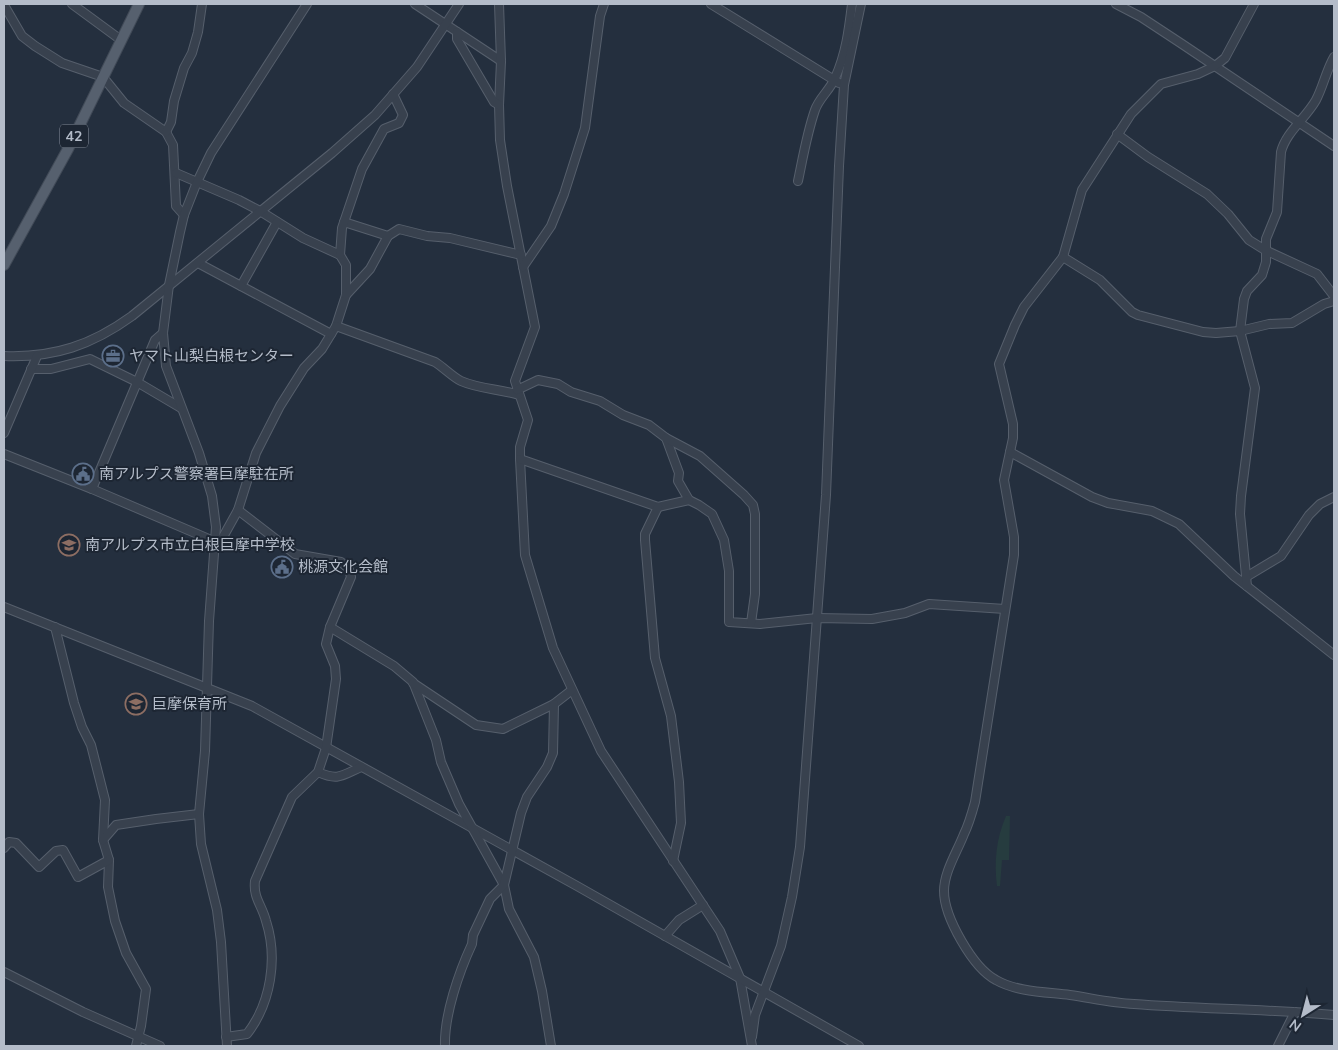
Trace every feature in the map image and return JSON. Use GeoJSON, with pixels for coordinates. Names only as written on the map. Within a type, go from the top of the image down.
{"type":"FeatureCollection","features":[{"type":"Feature","properties":{"kind":"main road","name":"42"},"geometry":{"type":"LineString","coordinates":[[4,266],[68,149],[136,5]]}},
{"type":"Feature","properties":{"kind":"street"},"geometry":{"type":"LineString","coordinates":[[72,4],[121,40]]}},
{"type":"Feature","properties":{"kind":"street"},"geometry":{"type":"LineString","coordinates":[[166,132],[171,122],[181,77],[192,53],[198,32],[202,4]]}},
{"type":"Feature","properties":{"kind":"street"},"geometry":{"type":"LineString","coordinates":[[227,1046],[221,942],[217,910],[201,844],[199,814],[216,527],[212,496],[199,453],[166,366],[163,334],[169,285],[184,215],[197,182],[211,152],[307,4]]}},
{"type":"Feature","properties":{"kind":"street"},"geometry":{"type":"LineString","coordinates":[[415,4],[501,61]]}},
{"type":"Feature","properties":{"kind":"street"},"geometry":{"type":"LineString","coordinates":[[4,356],[37,356],[65,351],[104,335],[132,316],[375,115],[416,67],[459,4]]}},
{"type":"Feature","properties":{"kind":"street"},"geometry":{"type":"LineString","coordinates":[[499,4],[501,61],[500,140],[507,186],[535,327],[515,382],[528,420],[520,447],[524,555],[553,648],[601,751],[720,931],[740,978],[752,1045]]}},
{"type":"Feature","properties":{"kind":"street"},"geometry":{"type":"LineString","coordinates":[[523,267],[551,226],[564,194],[585,128],[600,16],[604,4]]}},
{"type":"Feature","properties":{"kind":"street"},"geometry":{"type":"LineString","coordinates":[[711,4],[844,85]]}},
{"type":"Feature","properties":{"kind":"street"},"geometry":{"type":"LineString","coordinates":[[798,181],[814,111],[818,101],[834,80],[843,58],[852,4]]}},
{"type":"Feature","properties":{"kind":"street"},"geometry":{"type":"LineString","coordinates":[[752,1045],[755,1015],[765,993],[781,946],[792,897],[800,847],[826,494],[844,85],[861,4]]}},
{"type":"Feature","properties":{"kind":"street"},"geometry":{"type":"LineString","coordinates":[[1116,4],[1141,17],[1334,146]]}},
{"type":"Feature","properties":{"kind":"street"},"geometry":{"type":"LineString","coordinates":[[1254,4],[1225,58],[1215,66],[1198,74],[1161,84],[1131,114],[1082,190],[1063,257],[1024,307],[999,364],[1013,424],[1004,480],[1014,537],[1014,555],[975,802],[946,877],[944,889],[945,902],[949,918],[973,959],[982,970],[995,980],[1008,985],[1132,1004],[1334,1015]]}},
{"type":"Feature","properties":{"kind":"street"},"geometry":{"type":"LineString","coordinates":[[4,5],[22,36],[34,46],[62,63],[103,77],[124,103],[166,132],[173,144],[176,173],[176,206],[184,215]]}},
{"type":"Feature","properties":{"kind":"street"},"geometry":{"type":"LineString","coordinates":[[457,32],[457,39],[494,102],[499,105]]}},
{"type":"Feature","properties":{"kind":"street"},"geometry":{"type":"LineString","coordinates":[[1247,586],[1240,514],[1255,388],[1240,331],[1244,299],[1247,291],[1262,275],[1266,262],[1266,239],[1277,212],[1283,143],[1316,100],[1334,57]]}},
{"type":"Feature","properties":{"kind":"street"},"geometry":{"type":"LineString","coordinates":[[340,255],[342,228],[362,169],[384,129],[399,123],[403,115],[393,94]]}},
{"type":"Feature","properties":{"kind":"street"},"geometry":{"type":"LineString","coordinates":[[1117,134],[1148,157],[1207,194],[1228,214],[1249,240],[1265,250],[1317,274],[1334,296]]}},
{"type":"Feature","properties":{"kind":"street"},"geometry":{"type":"LineString","coordinates":[[176,173],[260,211],[303,238],[340,255],[346,265],[346,295],[336,326],[322,350],[304,368],[280,406],[256,453],[238,510],[223,537],[216,542]]}},
{"type":"Feature","properties":{"kind":"street"},"geometry":{"type":"LineString","coordinates":[[241,286],[277,222]]}},
{"type":"Feature","properties":{"kind":"street"},"geometry":{"type":"LineString","coordinates":[[344,222],[388,236]]}},
{"type":"Feature","properties":{"kind":"street"},"geometry":{"type":"LineString","coordinates":[[346,295],[370,269],[388,236],[399,229],[427,236],[450,238],[521,255]]}},
{"type":"Feature","properties":{"kind":"street"},"geometry":{"type":"LineString","coordinates":[[1063,257],[1100,280],[1138,316],[1203,332],[1240,331],[1269,324],[1284,325],[1292,323],[1324,304],[1334,301]]}},
{"type":"Feature","properties":{"kind":"street"},"geometry":{"type":"LineString","coordinates":[[198,263],[331,334]]}},
{"type":"Feature","properties":{"kind":"street"},"geometry":{"type":"LineString","coordinates":[[336,326],[435,362],[458,380],[485,388],[518,392],[538,380],[558,384],[571,392],[600,401],[622,415],[649,425],[666,438],[700,456],[744,495],[753,506],[755,514],[755,594],[751,623]]}},
{"type":"Feature","properties":{"kind":"street"},"geometry":{"type":"LineString","coordinates":[[92,489],[155,340],[163,334]]}},
{"type":"Feature","properties":{"kind":"street"},"geometry":{"type":"LineString","coordinates":[[4,432],[37,356]]}},
{"type":"Feature","properties":{"kind":"street"},"geometry":{"type":"LineString","coordinates":[[31,369],[51,368],[90,360],[137,382],[181,408]]}},
{"type":"Feature","properties":{"kind":"street"},"geometry":{"type":"LineString","coordinates":[[666,438],[679,473],[678,481],[689,500],[712,514],[724,540],[728,571],[729,622],[760,624],[817,618],[872,619],[905,613],[929,604],[1005,609]]}},
{"type":"Feature","properties":{"kind":"street"},"geometry":{"type":"LineString","coordinates":[[1010,452],[1092,497],[1108,503],[1152,511],[1179,524],[1247,586],[1334,655]]}},
{"type":"Feature","properties":{"kind":"street"},"geometry":{"type":"LineString","coordinates":[[4,454],[216,542]]}},
{"type":"Feature","properties":{"kind":"street"},"geometry":{"type":"LineString","coordinates":[[520,459],[645,504],[658,507],[689,500]]}},
{"type":"Feature","properties":{"kind":"street"},"geometry":{"type":"LineString","coordinates":[[1246,577],[1281,556],[1308,515],[1320,504],[1334,497]]}},
{"type":"Feature","properties":{"kind":"street"},"geometry":{"type":"LineString","coordinates":[[658,507],[645,534],[645,540],[655,658],[671,716],[680,782],[681,823],[673,861]]}},
{"type":"Feature","properties":{"kind":"street"},"geometry":{"type":"LineString","coordinates":[[226,1037],[247,1034],[262,1010],[266,996],[270,978],[270,934],[254,892],[255,881],[292,797],[318,772],[326,748],[336,679],[335,666],[326,644],[330,627],[351,577],[349,569],[341,562],[295,554],[238,510]]}},
{"type":"Feature","properties":{"kind":"street"},"geometry":{"type":"LineString","coordinates":[[4,607],[252,706],[859,1046]]}},
{"type":"Feature","properties":{"kind":"street"},"geometry":{"type":"LineString","coordinates":[[55,627],[74,703],[82,727],[91,745],[105,800],[103,840],[109,860],[108,887],[114,921],[126,953],[146,989],[145,1007],[136,1046]]}},
{"type":"Feature","properties":{"kind":"street"},"geometry":{"type":"LineString","coordinates":[[330,627],[394,666],[413,682],[476,725],[503,729],[554,704],[572,690]]}},
{"type":"Feature","properties":{"kind":"street"},"geometry":{"type":"LineString","coordinates":[[413,682],[436,740],[441,762],[471,828],[504,885],[509,909],[534,957],[551,1046]]}},
{"type":"Feature","properties":{"kind":"street"},"geometry":{"type":"LineString","coordinates":[[446,1046],[448,1020],[460,974],[472,944],[473,935],[490,899],[504,885],[521,813],[527,797],[554,753],[554,704]]}},
{"type":"Feature","properties":{"kind":"street"},"geometry":{"type":"LineString","coordinates":[[318,772],[331,778],[339,777],[361,766]]}},
{"type":"Feature","properties":{"kind":"street"},"geometry":{"type":"LineString","coordinates":[[103,840],[116,825],[199,814]]}},
{"type":"Feature","properties":{"kind":"street"},"geometry":{"type":"LineString","coordinates":[[4,848],[9,842],[16,843],[40,867],[56,851],[63,850],[78,877],[109,860]]}},
{"type":"Feature","properties":{"kind":"street"},"geometry":{"type":"LineString","coordinates":[[665,936],[680,920],[703,905]]}},
{"type":"Feature","properties":{"kind":"street"},"geometry":{"type":"LineString","coordinates":[[4,972],[83,1012],[160,1046]]}},
{"type":"Feature","properties":{"kind":"street"},"geometry":{"type":"LineString","coordinates":[[1278,1046],[1295,1012]]}},
{"type":"Feature","properties":{"kind":"green space"},"geometry":{"type":"Polygon","coordinates":[[[1006,816],[1010,816],[1009,860],[1002,860],[1000,886],[997,886],[997,851],[1000,833],[1006,816]]]}},
{"type":"Feature","properties":{"kind":"place","name":"ヤマト山梨白根センター"},"geometry":{"type":"Point","coordinates":[113,356]}},
{"type":"Feature","properties":{"kind":"place","name":"南アルプス警察署巨摩駐在所"},"geometry":{"type":"Point","coordinates":[83,474]}},
{"type":"Feature","properties":{"kind":"place","name":"南アルプス市立白根巨摩中学校"},"geometry":{"type":"Point","coordinates":[69,545]}},
{"type":"Feature","properties":{"kind":"place","name":"桃源文化会館"},"geometry":{"type":"Point","coordinates":[282,567]}},
{"type":"Feature","properties":{"kind":"place","name":"巨摩保育所"},"geometry":{"type":"Point","coordinates":[136,704]}}]}
